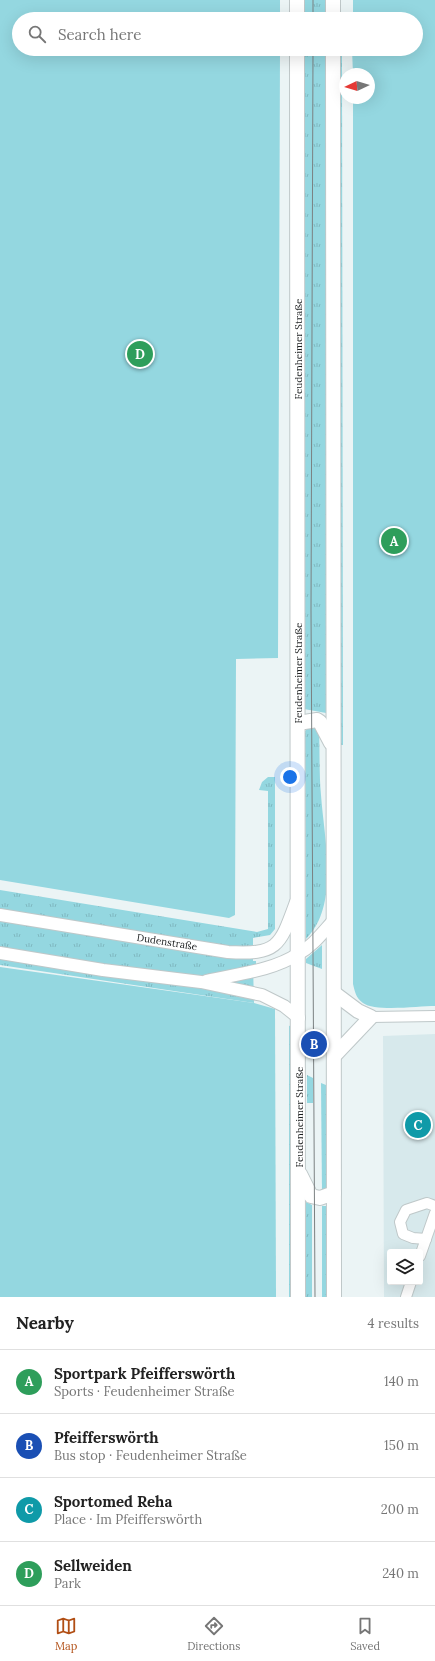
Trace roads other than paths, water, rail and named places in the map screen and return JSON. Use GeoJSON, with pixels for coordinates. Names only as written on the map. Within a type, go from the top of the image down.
{"type":"FeatureCollection","features":[{"type":"Feature","properties":{"kind":"main road"},"geometry":{"type":"LineString","coordinates":[[297,0],[297,12]]}},
{"type":"Feature","properties":{"kind":"main road"},"geometry":{"type":"LineString","coordinates":[[333,0],[333,12]]}},
{"type":"Feature","properties":{"kind":"main road","name":"Feudenheimer Straße"},"geometry":{"type":"LineString","coordinates":[[298,56],[298,1297]]}},
{"type":"Feature","properties":{"kind":"main road"},"geometry":{"type":"LineString","coordinates":[[333,56],[334,1297]]}},
{"type":"Feature","properties":{"kind":"main road"},"geometry":{"type":"LineString","coordinates":[[298,723],[317,720],[320,722],[333,745]]}},
{"type":"Feature","properties":{"kind":"main road"},"geometry":{"type":"LineString","coordinates":[[334,993],[358,1011],[371,1017],[334,1056]]}},
{"type":"Feature","properties":{"kind":"main road"},"geometry":{"type":"LineString","coordinates":[[299,1172],[311,1196],[320,1198],[334,1194]]}},
{"type":"Feature","properties":{"kind":"street","name":"Dudenstraße"},"geometry":{"type":"LineString","coordinates":[[0,915],[228,952],[261,953],[272,947],[282,937],[298,893]]}},
{"type":"Feature","properties":{"kind":"street"},"geometry":{"type":"LineString","coordinates":[[201,982],[266,967],[298,954],[319,938],[334,920]]}},
{"type":"Feature","properties":{"kind":"street"},"geometry":{"type":"LineString","coordinates":[[0,952],[103,970],[201,982],[262,995],[284,1006],[299,1018]]}},
{"type":"Feature","properties":{"kind":"street"},"geometry":{"type":"LineString","coordinates":[[371,1017],[435,1016]]}},
{"type":"Feature","properties":{"kind":"street"},"geometry":{"type":"LineString","coordinates":[[426,1239],[413,1238],[403,1234],[400,1222],[406,1210],[426,1203],[435,1206]]}},
{"type":"Feature","properties":{"kind":"street"},"geometry":{"type":"LineString","coordinates":[[422,1249],[435,1213]]}},
{"type":"Feature","properties":{"kind":"street"},"geometry":{"type":"LineString","coordinates":[[406,1297],[410,1285]]}},
{"type":"Feature","properties":{"kind":"tram line"},"geometry":{"type":"LineString","coordinates":[[313,0],[313,12]]}},
{"type":"Feature","properties":{"kind":"tram line"},"geometry":{"type":"LineString","coordinates":[[313,56],[311,610],[315,1297]]}},
{"type":"Feature","properties":{"kind":"place","name":"Sellweiden"},"geometry":{"type":"Point","coordinates":[140,354]}},
{"type":"Feature","properties":{"kind":"place","name":"Sportpark Pfeifferswörth"},"geometry":{"type":"Point","coordinates":[394,541]}},
{"type":"Feature","properties":{"kind":"place","name":"Pfeifferswörth"},"geometry":{"type":"Point","coordinates":[314,1044]}},
{"type":"Feature","properties":{"kind":"place","name":"Sportomed Reha"},"geometry":{"type":"Point","coordinates":[418,1125]}}]}
